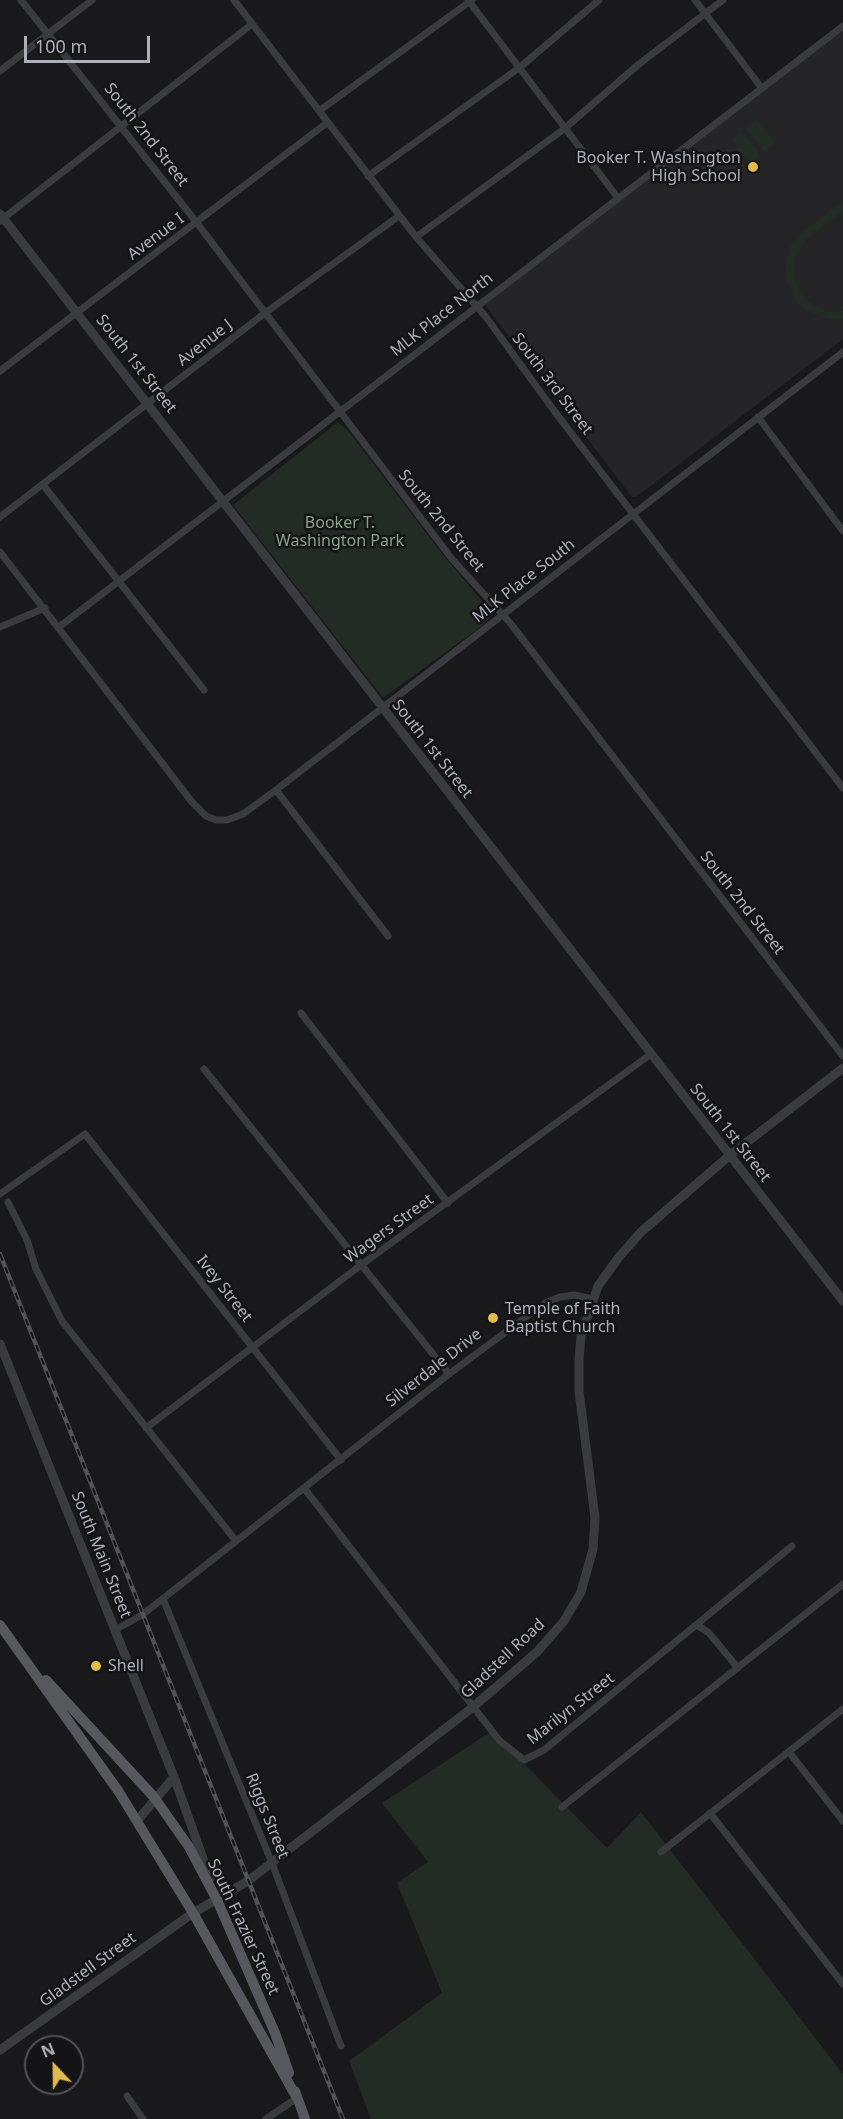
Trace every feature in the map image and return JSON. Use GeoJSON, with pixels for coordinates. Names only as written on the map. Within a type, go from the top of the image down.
{"type":"FeatureCollection","features":[{"type":"Feature","properties":{"kind":"main road","name":"South Frazier Street"},"geometry":{"type":"LineString","coordinates":[[0,1625],[137,1821],[193,1913],[297,2098]]}},
{"type":"Feature","properties":{"kind":"main road","name":"South Frazier Street"},"geometry":{"type":"LineString","coordinates":[[17,1649],[154,1797],[189,1847],[217,1900],[275,2033],[305,2119]]}},
{"type":"Feature","properties":{"kind":"street","name":"South 2nd Street"},"geometry":{"type":"LineString","coordinates":[[21,0],[197,223],[452,559],[502,615],[843,1056]]}},
{"type":"Feature","properties":{"kind":"street"},"geometry":{"type":"LineString","coordinates":[[0,71],[92,0]]}},
{"type":"Feature","properties":{"kind":"street","name":"South 3rd Street"},"geometry":{"type":"LineString","coordinates":[[234,0],[399,216],[476,307],[843,788]]}},
{"type":"Feature","properties":{"kind":"street"},"geometry":{"type":"LineString","coordinates":[[368,176],[519,68],[599,0]]}},
{"type":"Feature","properties":{"kind":"street"},"geometry":{"type":"LineString","coordinates":[[695,0],[761,87]]}},
{"type":"Feature","properties":{"kind":"street"},"geometry":{"type":"LineString","coordinates":[[416,237],[564,129],[639,64],[723,0]]}},
{"type":"Feature","properties":{"kind":"street"},"geometry":{"type":"LineString","coordinates":[[319,111],[470,1],[618,198]]}},
{"type":"Feature","properties":{"kind":"street"},"geometry":{"type":"LineString","coordinates":[[1,218],[252,24]]}},
{"type":"Feature","properties":{"kind":"street","name":"MLK Place North"},"geometry":{"type":"LineString","coordinates":[[59,627],[843,26]]}},
{"type":"Feature","properties":{"kind":"street","name":"Avenue I"},"geometry":{"type":"LineString","coordinates":[[0,371],[328,122]]}},
{"type":"Feature","properties":{"kind":"street","name":"Avenue J"},"geometry":{"type":"LineString","coordinates":[[0,517],[44,486],[265,313],[399,216]]}},
{"type":"Feature","properties":{"kind":"street","name":"South 1st Street"},"geometry":{"type":"LineString","coordinates":[[1,218],[149,404],[222,502],[843,1301]]}},
{"type":"Feature","properties":{"kind":"street","name":"MLK Place South"},"geometry":{"type":"LineString","coordinates":[[59,627],[192,802],[206,816],[216,820],[227,820],[243,814],[276,790],[843,352]]}},
{"type":"Feature","properties":{"kind":"street"},"geometry":{"type":"LineString","coordinates":[[758,417],[843,531]]}},
{"type":"Feature","properties":{"kind":"street"},"geometry":{"type":"LineString","coordinates":[[44,486],[204,690]]}},
{"type":"Feature","properties":{"kind":"street"},"geometry":{"type":"LineString","coordinates":[[0,552],[59,627]]}},
{"type":"Feature","properties":{"kind":"street"},"geometry":{"type":"LineString","coordinates":[[0,627],[45,608]]}},
{"type":"Feature","properties":{"kind":"street"},"geometry":{"type":"LineString","coordinates":[[276,790],[388,936]]}},
{"type":"Feature","properties":{"kind":"street"},"geometry":{"type":"LineString","coordinates":[[301,1013],[448,1203]]}},
{"type":"Feature","properties":{"kind":"street","name":"Wagers Street"},"geometry":{"type":"LineString","coordinates":[[146,1428],[361,1265],[651,1054]]}},
{"type":"Feature","properties":{"kind":"street"},"geometry":{"type":"LineString","coordinates":[[593,1299],[598,1286],[641,1232],[729,1156],[843,1068]]}},
{"type":"Feature","properties":{"kind":"street"},"geometry":{"type":"LineString","coordinates":[[204,1069],[448,1374]]}},
{"type":"Feature","properties":{"kind":"street","name":"Ivey Street"},"geometry":{"type":"LineString","coordinates":[[0,1194],[85,1134],[341,1460]]}},
{"type":"Feature","properties":{"kind":"street"},"geometry":{"type":"LineString","coordinates":[[8,1202],[27,1240],[36,1269],[62,1321],[236,1541]]}},
{"type":"Feature","properties":{"kind":"street","name":"Silverdale Drive"},"geometry":{"type":"LineString","coordinates":[[115,1630],[142,1615],[448,1374],[546,1303],[560,1296],[574,1295],[593,1299]]}},
{"type":"Feature","properties":{"kind":"street","name":"Gladstell Road"},"geometry":{"type":"LineString","coordinates":[[193,1913],[217,1900],[272,1863],[473,1707],[537,1652],[564,1621],[581,1592],[593,1549],[595,1518],[579,1391],[579,1360],[581,1336],[593,1299]]}},
{"type":"Feature","properties":{"kind":"street","name":"South Main Street"},"geometry":{"type":"LineString","coordinates":[[0,1344],[174,1777],[217,1900]]}},
{"type":"Feature","properties":{"kind":"street","name":"Marilyn Street"},"geometry":{"type":"LineString","coordinates":[[304,1488],[499,1740],[524,1760],[544,1750],[792,1546]]}},
{"type":"Feature","properties":{"kind":"street"},"geometry":{"type":"LineString","coordinates":[[562,1807],[843,1584]]}},
{"type":"Feature","properties":{"kind":"street","name":"Riggs Street"},"geometry":{"type":"LineString","coordinates":[[163,1599],[272,1863],[341,2046]]}},
{"type":"Feature","properties":{"kind":"street"},"geometry":{"type":"LineString","coordinates":[[697,1625],[709,1633],[738,1668]]}},
{"type":"Feature","properties":{"kind":"street"},"geometry":{"type":"LineString","coordinates":[[661,1852],[843,1709]]}},
{"type":"Feature","properties":{"kind":"street"},"geometry":{"type":"LineString","coordinates":[[789,1752],[843,1821]]}},
{"type":"Feature","properties":{"kind":"street"},"geometry":{"type":"LineString","coordinates":[[137,1821],[154,1797],[174,1777]]}},
{"type":"Feature","properties":{"kind":"street"},"geometry":{"type":"LineString","coordinates":[[710,1813],[843,1984]]}},
{"type":"Feature","properties":{"kind":"street","name":"Gladstell Street"},"geometry":{"type":"LineString","coordinates":[[0,2050],[193,1913]]}},
{"type":"Feature","properties":{"kind":"street"},"geometry":{"type":"LineString","coordinates":[[126,2096],[142,2119]]}},
{"type":"Feature","properties":{"kind":"street"},"geometry":{"type":"LineString","coordinates":[[267,2119],[297,2098]]}},
{"type":"Feature","properties":{"kind":"shaded area","name":"Booker T. Washington High School"},"geometry":{"type":"Polygon","coordinates":[[[843,29],[843,339],[636,497],[632,497],[485,305],[843,29]]]}},
{"type":"Feature","properties":{"kind":"green space"},"geometry":{"type":"Polygon","coordinates":[[[757,119],[775,143],[764,151],[746,128],[757,119]]]}},
{"type":"Feature","properties":{"kind":"green space"},"geometry":{"type":"Polygon","coordinates":[[[742,131],[760,155],[749,163],[731,140],[742,131]]]}},
{"type":"Feature","properties":{"kind":"green space"},"geometry":{"type":"Polygon","coordinates":[[[843,201],[843,211],[806,240],[798,251],[794,263],[796,283],[806,300],[823,310],[843,311],[843,319],[829,319],[807,311],[795,300],[786,278],[786,262],[790,247],[800,234],[843,201]]]}},
{"type":"Feature","properties":{"kind":"green space","name":"Booker T. Washington Park"},"geometry":{"type":"Polygon","coordinates":[[[338,422],[349,432],[443,555],[493,614],[483,625],[383,698],[233,505],[338,422]]]}},
{"type":"Feature","properties":{"kind":"green space"},"geometry":{"type":"Polygon","coordinates":[[[492,1731],[607,1848],[641,1812],[843,2074],[843,2119],[371,2119],[349,2061],[442,1993],[397,1883],[428,1862],[382,1803],[492,1731]]]}},
{"type":"Feature","properties":{"kind":"railway"},"geometry":{"type":"LineString","coordinates":[[0,1254],[343,2119]]}},
{"type":"Feature","properties":{"kind":"place","name":"Booker T. Washington High School"},"geometry":{"type":"Point","coordinates":[753,167]}},
{"type":"Feature","properties":{"kind":"place","name":"Temple of Faith Baptist Church"},"geometry":{"type":"Point","coordinates":[493,1318]}},
{"type":"Feature","properties":{"kind":"place","name":"Shell"},"geometry":{"type":"Point","coordinates":[96,1666]}}]}
